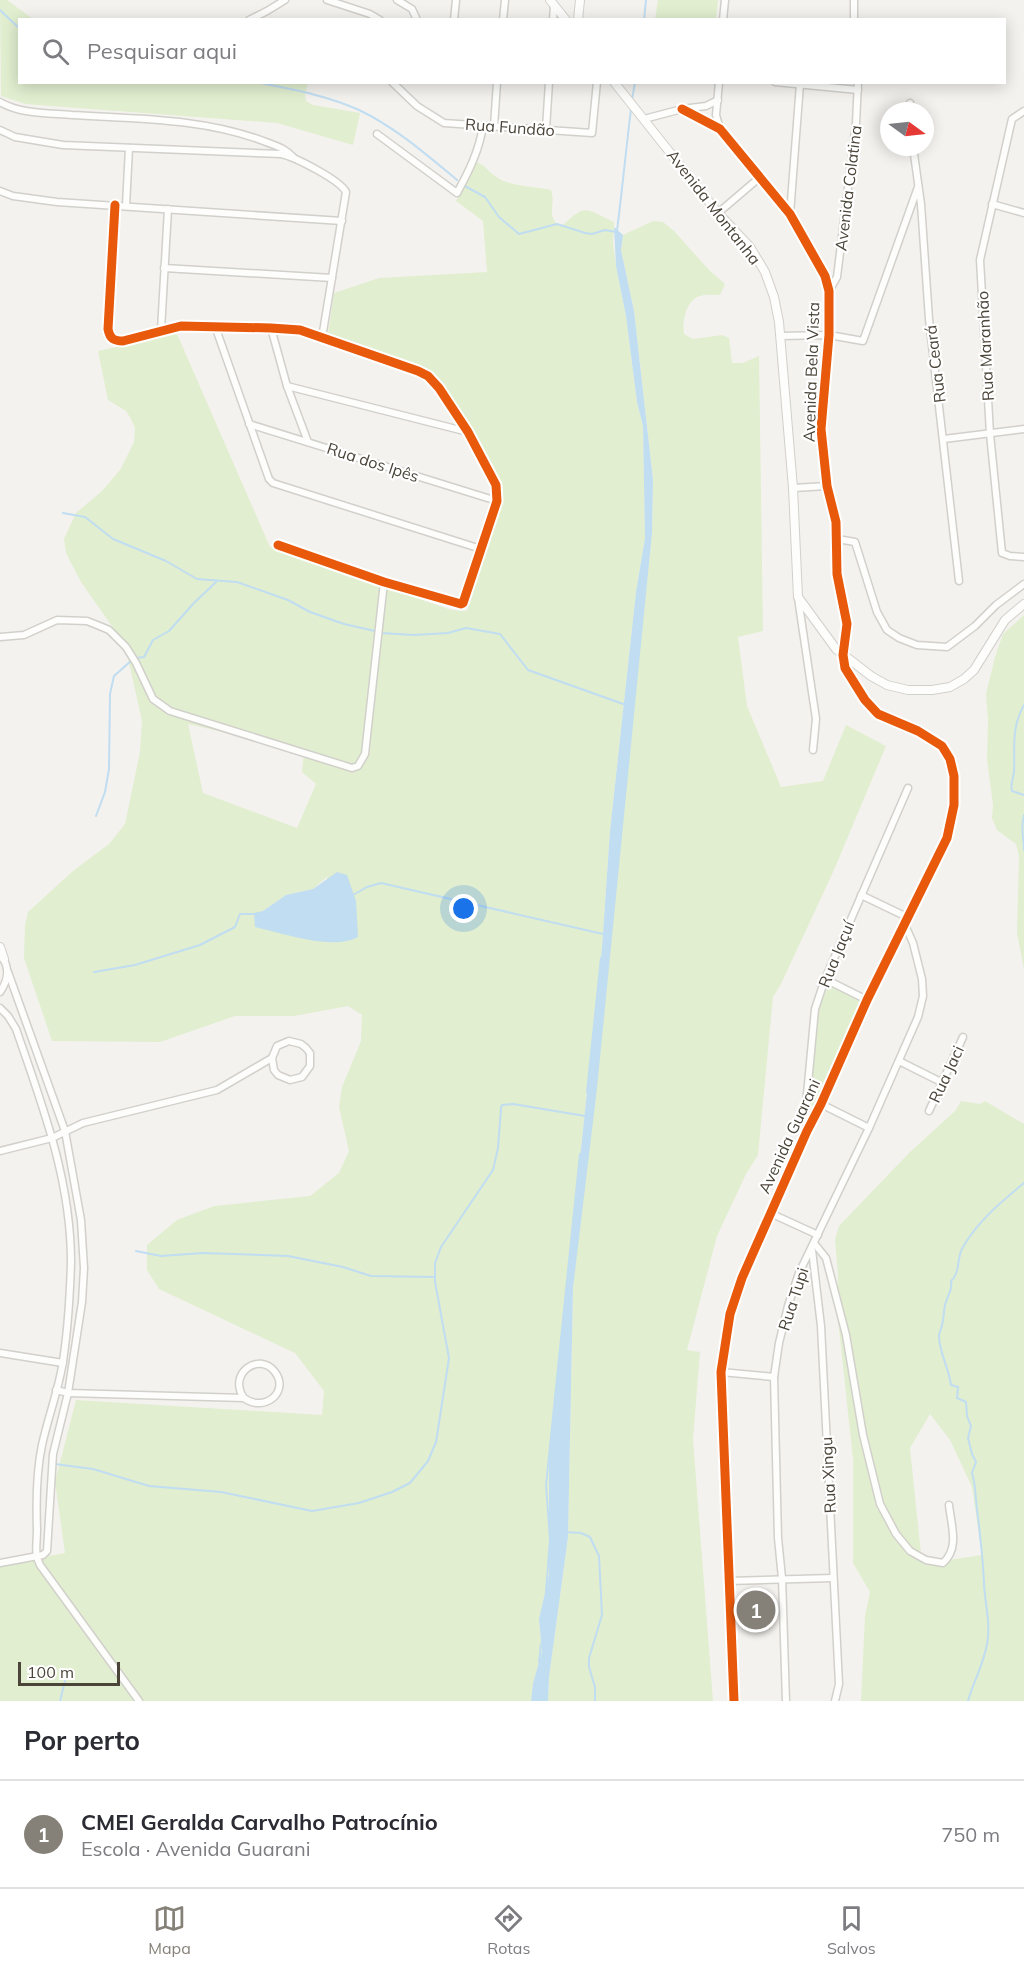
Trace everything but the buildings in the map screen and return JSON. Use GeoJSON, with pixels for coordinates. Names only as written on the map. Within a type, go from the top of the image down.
{"type":"FeatureCollection","features":[{"type":"Feature","properties":{"kind":"street"},"geometry":{"type":"LineString","coordinates":[[253,18],[285,0]]}},
{"type":"Feature","properties":{"kind":"street"},"geometry":{"type":"LineString","coordinates":[[327,0],[377,18]]}},
{"type":"Feature","properties":{"kind":"street"},"geometry":{"type":"LineString","coordinates":[[397,0],[412,9]]}},
{"type":"Feature","properties":{"kind":"street"},"geometry":{"type":"LineString","coordinates":[[412,0],[412,9],[416,18]]}},
{"type":"Feature","properties":{"kind":"street"},"geometry":{"type":"LineString","coordinates":[[454,18],[456,0]]}},
{"type":"Feature","properties":{"kind":"street"},"geometry":{"type":"LineString","coordinates":[[503,18],[505,0]]}},
{"type":"Feature","properties":{"kind":"street"},"geometry":{"type":"LineString","coordinates":[[578,18],[580,0]]}},
{"type":"Feature","properties":{"kind":"street"},"geometry":{"type":"LineString","coordinates":[[723,18],[725,0]]}},
{"type":"Feature","properties":{"kind":"street"},"geometry":{"type":"LineString","coordinates":[[854,0],[854,18]]}},
{"type":"Feature","properties":{"kind":"street"},"geometry":{"type":"LineString","coordinates":[[552,3],[553,18]]}},
{"type":"Feature","properties":{"kind":"street"},"geometry":{"type":"LineString","coordinates":[[552,3],[564,18]]}},
{"type":"Feature","properties":{"kind":"street","name":"Rua Fundão"},"geometry":{"type":"LineString","coordinates":[[394,84],[417,106],[444,123],[592,133],[597,84]]}},
{"type":"Feature","properties":{"kind":"street"},"geometry":{"type":"LineString","coordinates":[[494,127],[497,84]]}},
{"type":"Feature","properties":{"kind":"street"},"geometry":{"type":"LineString","coordinates":[[546,129],[549,84]]}},
{"type":"Feature","properties":{"kind":"street","name":"Avenida Montanha"},"geometry":{"type":"LineString","coordinates":[[616,84],[718,213],[750,247],[765,272],[774,297],[780,336],[793,488],[798,597]]}},
{"type":"Feature","properties":{"kind":"street"},"geometry":{"type":"LineString","coordinates":[[719,84],[716,115],[720,129]]}},
{"type":"Feature","properties":{"kind":"street"},"geometry":{"type":"LineString","coordinates":[[790,214],[800,84],[858,86]]}},
{"type":"Feature","properties":{"kind":"street","name":"Avenida Colatina"},"geometry":{"type":"LineString","coordinates":[[829,291],[837,277],[858,86]]}},
{"type":"Feature","properties":{"kind":"street"},"geometry":{"type":"LineString","coordinates":[[642,115],[706,106],[718,99]]}},
{"type":"Feature","properties":{"kind":"street"},"geometry":{"type":"LineString","coordinates":[[0,102],[6,106],[40,113],[188,122],[241,132],[286,150],[344,187],[346,192],[342,221],[322,338]]}},
{"type":"Feature","properties":{"kind":"street","name":"Avenida Bela Vista"},"geometry":{"type":"LineString","coordinates":[[682,108],[720,129],[790,214],[825,276],[829,291],[829,335],[821,429],[827,486],[836,522],[837,574],[847,624],[843,655]]}},
{"type":"Feature","properties":{"kind":"street","name":"Rua Maranhão"},"geometry":{"type":"LineString","coordinates":[[1024,111],[1012,118],[980,260],[990,434],[1002,553],[1024,557]]}},
{"type":"Feature","properties":{"kind":"street"},"geometry":{"type":"LineString","coordinates":[[377,134],[458,193],[475,158],[483,126]]}},
{"type":"Feature","properties":{"kind":"street"},"geometry":{"type":"LineString","coordinates":[[0,130],[15,137],[42,142],[281,154],[294,157]]}},
{"type":"Feature","properties":{"kind":"street"},"geometry":{"type":"LineString","coordinates":[[126,206],[129,148]]}},
{"type":"Feature","properties":{"kind":"street","name":"Rua Ceará"},"geometry":{"type":"LineString","coordinates":[[914,156],[929,319],[959,581]]}},
{"type":"Feature","properties":{"kind":"street"},"geometry":{"type":"LineString","coordinates":[[718,213],[759,178]]}},
{"type":"Feature","properties":{"kind":"street"},"geometry":{"type":"LineString","coordinates":[[780,336],[829,335],[863,341],[918,186]]}},
{"type":"Feature","properties":{"kind":"street"},"geometry":{"type":"LineString","coordinates":[[0,191],[13,196],[57,202],[342,221]]}},
{"type":"Feature","properties":{"kind":"street"},"geometry":{"type":"LineString","coordinates":[[992,204],[1024,213]]}},
{"type":"Feature","properties":{"kind":"street"},"geometry":{"type":"LineString","coordinates":[[115,205],[109,335],[115,341],[181,326],[300,330],[418,371],[428,376],[439,388],[468,432],[496,485],[497,501],[461,604],[384,582],[278,545]]}},
{"type":"Feature","properties":{"kind":"street"},"geometry":{"type":"LineString","coordinates":[[161,330],[168,209]]}},
{"type":"Feature","properties":{"kind":"street"},"geometry":{"type":"LineString","coordinates":[[164,268],[332,278]]}},
{"type":"Feature","properties":{"kind":"street"},"geometry":{"type":"LineString","coordinates":[[215,326],[269,479],[273,483],[481,549]]}},
{"type":"Feature","properties":{"kind":"street"},"geometry":{"type":"LineString","coordinates":[[271,328],[287,386],[308,442]]}},
{"type":"Feature","properties":{"kind":"street"},"geometry":{"type":"LineString","coordinates":[[287,386],[468,432]]}},
{"type":"Feature","properties":{"kind":"street","name":"Rua dos Ipês"},"geometry":{"type":"LineString","coordinates":[[249,424],[497,501]]}},
{"type":"Feature","properties":{"kind":"street"},"geometry":{"type":"LineString","coordinates":[[944,440],[1024,429]]}},
{"type":"Feature","properties":{"kind":"street"},"geometry":{"type":"LineString","coordinates":[[793,488],[827,486]]}},
{"type":"Feature","properties":{"kind":"street"},"geometry":{"type":"LineString","coordinates":[[837,539],[855,542],[877,612],[887,630],[917,645],[947,647],[1024,584]]}},
{"type":"Feature","properties":{"kind":"street"},"geometry":{"type":"LineString","coordinates":[[0,637],[24,635],[57,621],[87,621],[109,630],[126,647],[153,699],[170,711],[352,768],[358,766],[365,754],[384,582]]}},
{"type":"Feature","properties":{"kind":"street"},"geometry":{"type":"LineString","coordinates":[[798,597],[825,636],[843,655],[887,685],[908,690],[950,687],[964,679],[974,670],[1005,620],[1024,604]]}},
{"type":"Feature","properties":{"kind":"street"},"geometry":{"type":"LineString","coordinates":[[798,597],[816,718],[813,750]]}},
{"type":"Feature","properties":{"kind":"street","name":"Avenida Guarani"},"geometry":{"type":"LineString","coordinates":[[734,1701],[721,1372],[730,1314],[742,1278],[770,1212],[867,1000],[909,918],[946,838],[954,805],[954,776],[950,759],[942,746],[931,738],[878,714],[850,677],[845,668],[843,655]]}},
{"type":"Feature","properties":{"kind":"street"},"geometry":{"type":"LineString","coordinates":[[850,677],[854,670],[860,668]]}},
{"type":"Feature","properties":{"kind":"street","name":"Rua Jaçuí"},"geometry":{"type":"LineString","coordinates":[[807,1131],[805,1116],[815,1009],[825,979],[908,788]]}},
{"type":"Feature","properties":{"kind":"street"},"geometry":{"type":"LineString","coordinates":[[861,895],[909,918]]}},
{"type":"Feature","properties":{"kind":"street","name":"Rua Tupi"},"geometry":{"type":"LineString","coordinates":[[786,1701],[782,1578],[778,1538],[774,1377],[779,1343],[799,1273],[869,1128],[918,1017],[923,996],[922,979],[905,924]]}},
{"type":"Feature","properties":{"kind":"street"},"geometry":{"type":"LineString","coordinates":[[0,947],[65,1131],[81,1220],[84,1268],[82,1302],[68,1393],[52,1454],[46,1551],[43,1555],[0,1563]]}},
{"type":"Feature","properties":{"kind":"street"},"geometry":{"type":"LineString","coordinates":[[0,992],[6,982],[8,972]]}},
{"type":"Feature","properties":{"kind":"street"},"geometry":{"type":"LineString","coordinates":[[825,979],[867,1000]]}},
{"type":"Feature","properties":{"kind":"street"},"geometry":{"type":"LineString","coordinates":[[0,1008],[16,1029],[52,1138],[68,1216],[71,1259],[63,1364],[42,1444],[37,1478],[35,1556],[138,1701]]}},
{"type":"Feature","properties":{"kind":"street","name":"Rua Jaci"},"geometry":{"type":"LineString","coordinates":[[929,1110],[963,1037]]}},
{"type":"Feature","properties":{"kind":"street"},"geometry":{"type":"LineString","coordinates":[[0,1151],[52,1138],[83,1123],[218,1090],[256,1065],[272,1058],[277,1046],[289,1041],[296,1041],[306,1048],[310,1053],[310,1066],[302,1077],[284,1079],[274,1070],[272,1058]]}},
{"type":"Feature","properties":{"kind":"street"},"geometry":{"type":"LineString","coordinates":[[899,1061],[941,1082]]}},
{"type":"Feature","properties":{"kind":"street"},"geometry":{"type":"LineString","coordinates":[[821,1104],[869,1128]]}},
{"type":"Feature","properties":{"kind":"street"},"geometry":{"type":"LineString","coordinates":[[770,1212],[818,1235]]}},
{"type":"Feature","properties":{"kind":"street"},"geometry":{"type":"LineString","coordinates":[[813,1246],[826,1258],[846,1335],[863,1435],[880,1504],[896,1534],[910,1551],[926,1560],[943,1563],[950,1556],[954,1547],[949,1505]]}},
{"type":"Feature","properties":{"kind":"street","name":"Rua Xingu"},"geometry":{"type":"LineString","coordinates":[[813,1246],[821,1326],[839,1684],[835,1701]]}},
{"type":"Feature","properties":{"kind":"street"},"geometry":{"type":"LineString","coordinates":[[0,1353],[63,1364]]}},
{"type":"Feature","properties":{"kind":"street"},"geometry":{"type":"LineString","coordinates":[[56,1390],[68,1393],[244,1398],[254,1404],[266,1403],[278,1390],[279,1384],[275,1372],[266,1365],[260,1364],[244,1370],[238,1381],[238,1387],[244,1398]]}},
{"type":"Feature","properties":{"kind":"street"},"geometry":{"type":"LineString","coordinates":[[721,1372],[774,1377]]}},
{"type":"Feature","properties":{"kind":"street"},"geometry":{"type":"LineString","coordinates":[[728,1581],[833,1578]]}},
{"type":"Feature","properties":{"kind":"green space"},"geometry":{"type":"Polygon","coordinates":[[[0,0],[7,0],[32,18],[18,18],[18,84],[308,84],[306,101],[313,105],[360,113],[353,145],[277,123],[25,104],[1,96],[0,0]]]}},
{"type":"Feature","properties":{"kind":"green space"},"geometry":{"type":"Polygon","coordinates":[[[658,0],[718,0],[716,18],[655,18],[658,0]]]}},
{"type":"Feature","properties":{"kind":"green space"},"geometry":{"type":"Polygon","coordinates":[[[476,162],[501,180],[551,190],[552,212],[557,224],[563,225],[577,213],[587,210],[614,222],[613,243],[616,266],[626,316],[637,402],[643,426],[645,538],[636,592],[610,831],[602,948],[549,1456],[549,1575],[539,1619],[542,1652],[533,1683],[531,1701],[0,1701],[0,1565],[65,1553],[55,1482],[76,1400],[322,1415],[324,1391],[295,1353],[159,1289],[147,1270],[147,1245],[177,1220],[214,1206],[310,1196],[339,1173],[349,1151],[339,1107],[342,1087],[361,1041],[362,1015],[348,1006],[294,1016],[235,1016],[160,1042],[52,1041],[24,958],[25,925],[28,912],[73,871],[109,844],[125,824],[140,752],[142,721],[125,645],[81,582],[66,553],[64,539],[76,513],[102,491],[120,470],[134,442],[135,428],[131,419],[126,411],[108,400],[98,351],[177,334],[270,547],[451,610],[467,611],[503,494],[501,481],[442,385],[422,367],[328,335],[334,293],[379,278],[487,272],[483,221],[456,201],[476,162]],[[188,724],[203,793],[297,828],[316,784],[302,772],[304,751],[188,724]],[[328,876],[313,889],[286,895],[263,911],[254,914],[296,936],[328,876]]]}},
{"type":"Feature","properties":{"kind":"green space"},"geometry":{"type":"Polygon","coordinates":[[[653,221],[663,222],[674,231],[725,284],[720,295],[702,295],[691,302],[684,318],[684,334],[693,339],[722,335],[729,338],[732,363],[743,363],[759,356],[763,631],[738,637],[747,706],[781,787],[823,781],[846,725],[886,746],[834,870],[773,997],[758,1155],[746,1174],[717,1236],[687,1350],[700,1352],[693,1439],[713,1701],[548,1701],[549,1677],[568,1537],[573,1288],[652,533],[653,480],[634,311],[621,250],[623,235],[653,221]]]}},
{"type":"Feature","properties":{"kind":"green space"},"geometry":{"type":"Polygon","coordinates":[[[1024,615],[1024,969],[1017,933],[1019,856],[1016,844],[997,830],[992,818],[993,805],[987,759],[986,694],[1003,634],[1024,615]]]}},
{"type":"Feature","properties":{"kind":"green space"},"geometry":{"type":"Polygon","coordinates":[[[829,985],[864,1001],[813,1112],[810,1112],[817,1011],[829,985]]]}},
{"type":"Feature","properties":{"kind":"green space"},"geometry":{"type":"Polygon","coordinates":[[[961,1101],[980,1104],[985,1101],[1024,1124],[1024,1701],[861,1701],[865,1616],[870,1592],[853,1563],[853,1459],[837,1310],[838,1274],[835,1240],[839,1226],[909,1153],[956,1110],[961,1101]],[[930,1414],[910,1448],[922,1564],[982,1555],[972,1487],[950,1440],[930,1414]]]}},
{"type":"Feature","properties":{"kind":"water"},"geometry":{"type":"Polygon","coordinates":[[[614,227],[623,235],[621,250],[634,311],[653,480],[652,533],[597,1088],[573,1288],[568,1537],[549,1677],[548,1701],[531,1701],[533,1683],[542,1652],[539,1619],[549,1575],[549,1456],[602,948],[610,831],[636,592],[645,538],[643,426],[637,402],[626,316],[616,266],[614,227]]]}},
{"type":"Feature","properties":{"kind":"water"},"geometry":{"type":"Polygon","coordinates":[[[337,872],[347,875],[356,901],[358,937],[348,941],[322,942],[255,927],[254,913],[263,911],[286,895],[313,889],[337,872]]]}},
{"type":"Feature","properties":{"kind":"waterway"},"geometry":{"type":"LineString","coordinates":[[644,18],[646,0]]}},
{"type":"Feature","properties":{"kind":"waterway"},"geometry":{"type":"LineString","coordinates":[[0,10],[18,27]]}},
{"type":"Feature","properties":{"kind":"waterway"},"geometry":{"type":"LineString","coordinates":[[265,84],[321,96],[359,110],[398,133],[457,180]]}},
{"type":"Feature","properties":{"kind":"waterway"},"geometry":{"type":"LineString","coordinates":[[632,100],[635,84]]}},
{"type":"Feature","properties":{"kind":"waterway"},"geometry":{"type":"LineString","coordinates":[[617,231],[631,109]]}},
{"type":"Feature","properties":{"kind":"waterway"},"geometry":{"type":"LineString","coordinates":[[463,185],[485,197],[499,217],[519,234],[557,224],[592,234],[605,230],[616,232]]}},
{"type":"Feature","properties":{"kind":"waterway"},"geometry":{"type":"LineString","coordinates":[[63,513],[85,517],[113,539],[166,561],[197,579],[237,582],[288,600],[310,612],[344,624],[375,631]]}},
{"type":"Feature","properties":{"kind":"waterway"},"geometry":{"type":"LineString","coordinates":[[136,658],[144,657],[153,640],[169,631],[216,582]]}},
{"type":"Feature","properties":{"kind":"waterway"},"geometry":{"type":"LineString","coordinates":[[381,633],[414,635],[448,633],[466,628],[500,634],[528,670],[626,705]]}},
{"type":"Feature","properties":{"kind":"waterway"},"geometry":{"type":"LineString","coordinates":[[96,816],[105,792],[109,769],[110,694],[114,676],[132,660]]}},
{"type":"Feature","properties":{"kind":"waterway"},"geometry":{"type":"LineString","coordinates":[[1024,705],[1015,730],[1014,772],[1011,786],[1012,791],[1024,795]]}},
{"type":"Feature","properties":{"kind":"waterway"},"geometry":{"type":"LineString","coordinates":[[1024,815],[1022,829],[1024,850]]}},
{"type":"Feature","properties":{"kind":"waterway"},"geometry":{"type":"LineString","coordinates":[[353,895],[367,887],[381,883],[603,934]]}},
{"type":"Feature","properties":{"kind":"waterway"},"geometry":{"type":"LineString","coordinates":[[94,972],[135,965],[200,945],[235,927],[240,914],[257,914]]}},
{"type":"Feature","properties":{"kind":"waterway"},"geometry":{"type":"LineString","coordinates":[[587,1092],[601,958]]}},
{"type":"Feature","properties":{"kind":"waterway"},"geometry":{"type":"LineString","coordinates":[[55,1464],[93,1469],[149,1486],[221,1492],[312,1511],[359,1503],[392,1492],[410,1483],[428,1461],[436,1442],[449,1358],[435,1282],[435,1263],[441,1247],[493,1170],[498,1148],[502,1105],[513,1104],[585,1116]]}},
{"type":"Feature","properties":{"kind":"waterway"},"geometry":{"type":"LineString","coordinates":[[546,1591],[550,1539],[546,1485],[580,1154]]}},
{"type":"Feature","properties":{"kind":"waterway"},"geometry":{"type":"LineString","coordinates":[[968,1701],[981,1666],[988,1636],[981,1542],[972,1473],[976,1462],[968,1438],[971,1426],[967,1416],[966,1402],[957,1398],[958,1387],[951,1385],[939,1334],[951,1281],[956,1273],[963,1247],[983,1220],[1024,1183]]}},
{"type":"Feature","properties":{"kind":"waterway"},"geometry":{"type":"LineString","coordinates":[[136,1251],[161,1256],[203,1253],[288,1256],[343,1267],[371,1276],[435,1277]]}},
{"type":"Feature","properties":{"kind":"waterway"},"geometry":{"type":"LineString","coordinates":[[565,1532],[581,1533],[590,1537],[599,1556],[602,1615],[589,1658],[589,1667],[595,1687],[595,1701]]}},
{"type":"Feature","properties":{"kind":"waterway"},"geometry":{"type":"LineString","coordinates":[[539,1662],[541,1644]]}},
{"type":"Feature","properties":{"kind":"waterway"},"geometry":{"type":"LineString","coordinates":[[60,1701],[65,1681]]}},
{"type":"Feature","properties":{"kind":"cycle path"},"geometry":{"type":"LineString","coordinates":[[682,109],[720,129],[790,214],[825,276],[829,291],[829,335],[821,429],[827,486],[836,522],[837,574],[847,624],[843,655],[845,668],[865,700],[878,714],[918,731],[942,746],[950,759],[954,776],[954,805],[947,838],[867,1000],[807,1131],[742,1278],[730,1314],[721,1372],[734,1701]]}},
{"type":"Feature","properties":{"kind":"cycle path"},"geometry":{"type":"LineString","coordinates":[[115,205],[108,329],[113,339],[123,341],[181,326],[300,330],[418,371],[428,376],[439,388],[468,432],[496,485],[497,501],[461,604],[384,582],[278,545]]}},
{"type":"Feature","properties":{"kind":"place","name":"CMEI Geralda Carvalho Patrocínio"},"geometry":{"type":"Point","coordinates":[756,1610]}}]}
